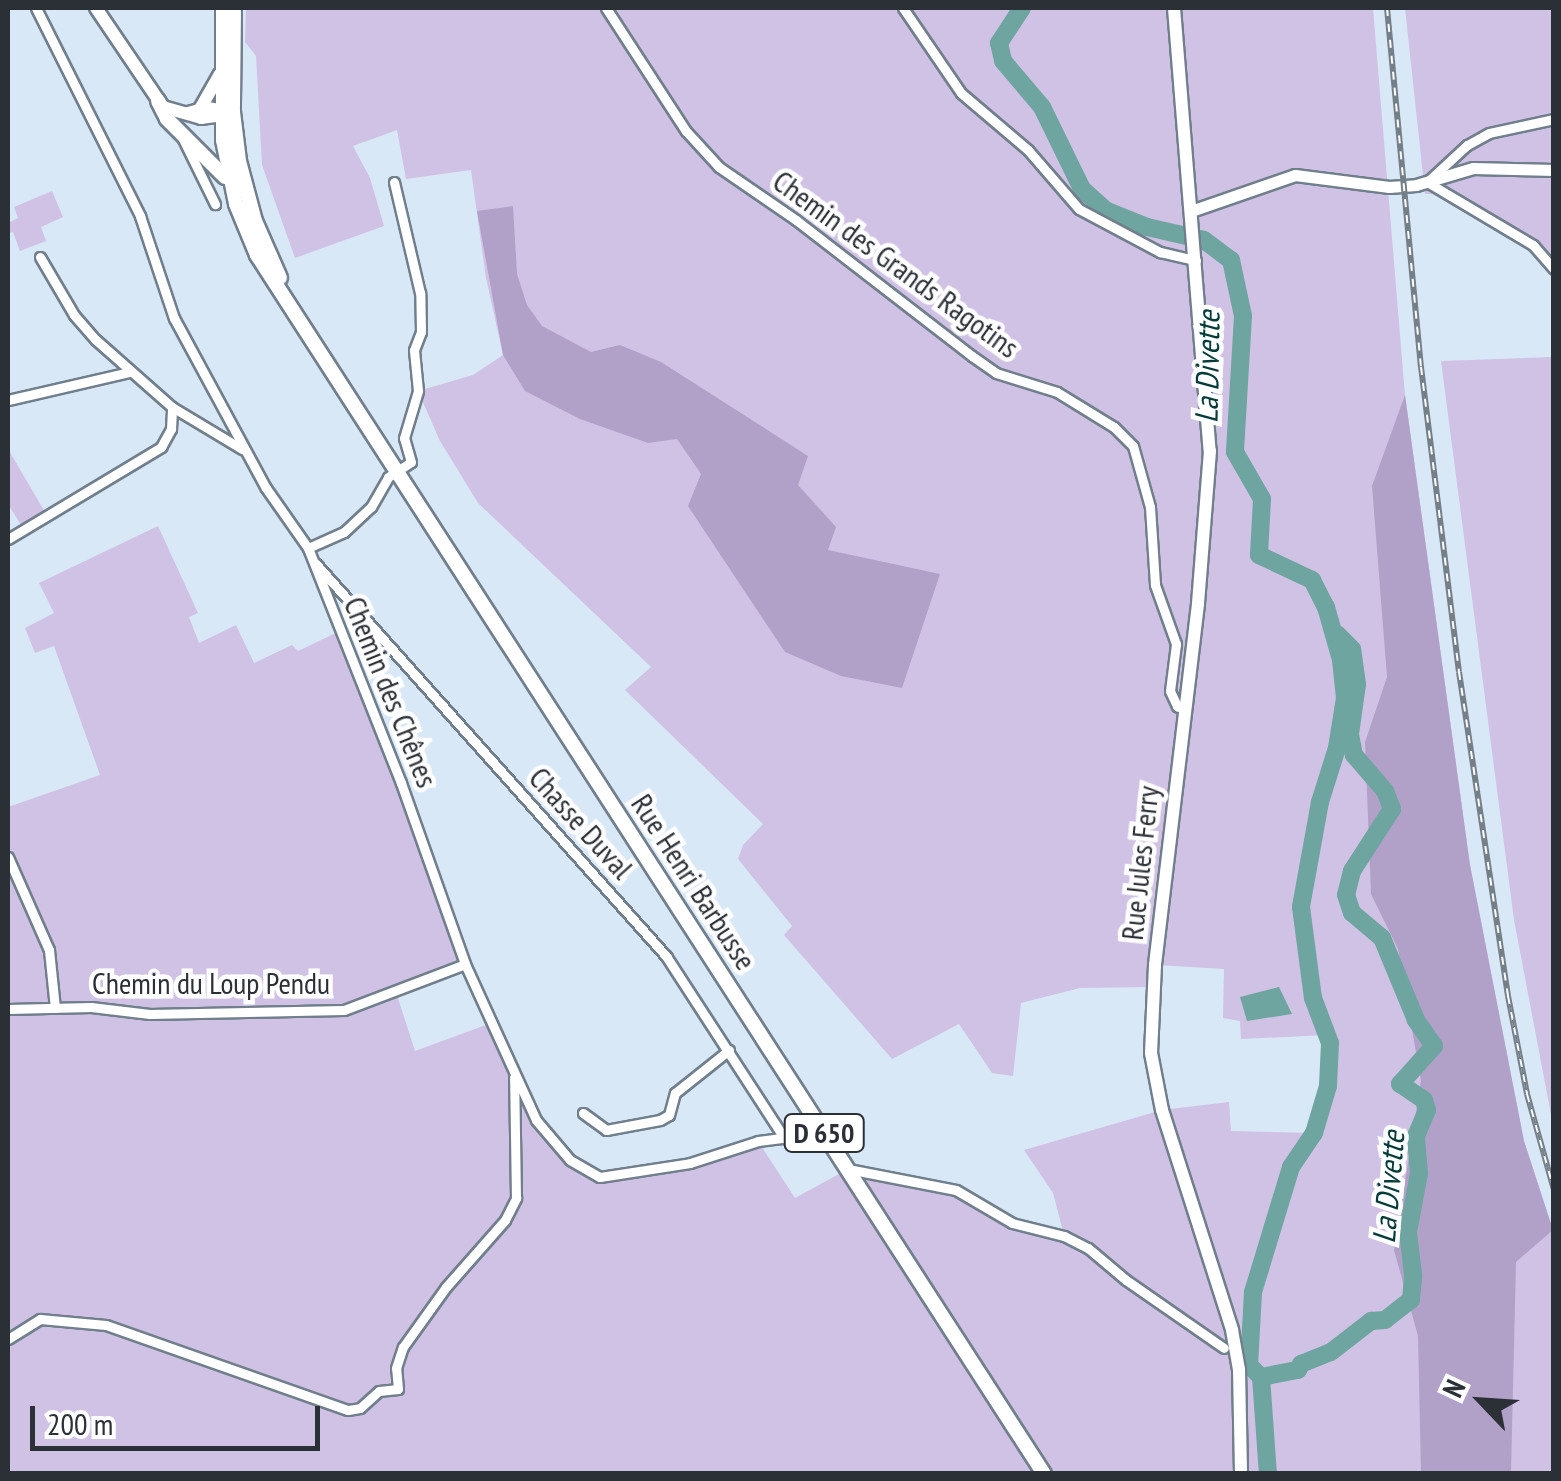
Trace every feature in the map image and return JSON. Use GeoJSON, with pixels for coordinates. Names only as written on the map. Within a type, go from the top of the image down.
{"type":"FeatureCollection","features":[{"type":"Feature","properties":{"kind":"main road"},"geometry":{"type":"LineString","coordinates":[[96,8],[167,120],[216,164],[231,186]]}},
{"type":"Feature","properties":{"kind":"main road","name":"D 650"},"geometry":{"type":"LineString","coordinates":[[223,8],[220,74],[231,186],[257,255],[298,320]]}},
{"type":"Feature","properties":{"kind":"main road","name":"D 650"},"geometry":{"type":"LineString","coordinates":[[234,8],[225,113],[255,221],[298,320]]}},
{"type":"Feature","properties":{"kind":"main road","name":"Rue Jules Ferry"},"geometry":{"type":"LineString","coordinates":[[1174,8],[1210,451],[1155,965],[1151,1052],[1162,1110],[1232,1330],[1239,1369],[1241,1474]]}},
{"type":"Feature","properties":{"kind":"main road"},"geometry":{"type":"LineString","coordinates":[[200,109],[220,74]]}},
{"type":"Feature","properties":{"kind":"main road"},"geometry":{"type":"LineString","coordinates":[[158,101],[168,110],[185,114],[225,113]]}},
{"type":"Feature","properties":{"kind":"main road"},"geometry":{"type":"LineString","coordinates":[[185,114],[200,109],[225,113]]}},
{"type":"Feature","properties":{"kind":"main road","name":"Rue Henri Barbusse"},"geometry":{"type":"LineString","coordinates":[[298,320],[1044,1474]]}},
{"type":"Feature","properties":{"kind":"street","name":"Chemin des Chênes"},"geometry":{"type":"LineString","coordinates":[[36,8],[140,216],[174,318],[245,450],[308,548],[401,783],[465,964],[536,1120],[556,1147],[588,1174],[600,1178],[690,1163],[784,1138],[805,1143],[824,1134]]}},
{"type":"Feature","properties":{"kind":"street","name":"Chemin des Grands Ragotins"},"geometry":{"type":"LineString","coordinates":[[606,8],[686,131],[719,167],[796,220],[996,373],[1057,392],[1114,427],[1133,446],[1150,507],[1155,584],[1176,644],[1170,691],[1177,706],[1184,708]]}},
{"type":"Feature","properties":{"kind":"street"},"geometry":{"type":"LineString","coordinates":[[902,8],[961,93],[1028,150],[1080,210],[1160,252],[1195,254]]}},
{"type":"Feature","properties":{"kind":"street"},"geometry":{"type":"LineString","coordinates":[[1426,182],[1476,139],[1554,118]]}},
{"type":"Feature","properties":{"kind":"street"},"geometry":{"type":"LineString","coordinates":[[182,134],[215,204]]}},
{"type":"Feature","properties":{"kind":"street"},"geometry":{"type":"LineString","coordinates":[[1191,211],[1295,175],[1388,187],[1426,182],[1473,168],[1554,170]]}},
{"type":"Feature","properties":{"kind":"street"},"geometry":{"type":"LineString","coordinates":[[308,548],[344,532],[371,507],[396,471],[412,462],[404,438],[418,392],[414,350],[421,332],[420,294],[394,182]]}},
{"type":"Feature","properties":{"kind":"street"},"geometry":{"type":"LineString","coordinates":[[1426,182],[1532,246],[1554,269]]}},
{"type":"Feature","properties":{"kind":"street"},"geometry":{"type":"LineString","coordinates":[[40,256],[74,315],[129,372],[172,407],[245,450]]}},
{"type":"Feature","properties":{"kind":"street"},"geometry":{"type":"LineString","coordinates":[[8,400],[129,372]]}},
{"type":"Feature","properties":{"kind":"street"},"geometry":{"type":"LineString","coordinates":[[8,539],[162,447],[171,429],[172,407]]}},
{"type":"Feature","properties":{"kind":"street"},"geometry":{"type":"LineString","coordinates":[[202,426],[216,428],[226,416]]}},
{"type":"Feature","properties":{"kind":"street","name":"Chasse Duval"},"geometry":{"type":"LineString","coordinates":[[314,562],[666,956],[784,1138]]}},
{"type":"Feature","properties":{"kind":"street"},"geometry":{"type":"LineString","coordinates":[[8,857],[50,950],[56,1008]]}},
{"type":"Feature","properties":{"kind":"street","name":"Chemin du Loup Pendu"},"geometry":{"type":"LineString","coordinates":[[8,1009],[150,1014],[344,1010],[465,964]]}},
{"type":"Feature","properties":{"kind":"street"},"geometry":{"type":"LineString","coordinates":[[583,1113],[606,1130],[660,1120],[670,1115],[674,1093],[729,1050]]}},
{"type":"Feature","properties":{"kind":"street"},"geometry":{"type":"LineString","coordinates":[[8,1339],[40,1319],[106,1325],[348,1410],[360,1408],[379,1391],[398,1389],[396,1368],[402,1348],[446,1286],[505,1220],[516,1198],[514,1074]]}},
{"type":"Feature","properties":{"kind":"street"},"geometry":{"type":"LineString","coordinates":[[848,1169],[956,1190],[1012,1223],[1064,1236],[1088,1248],[1126,1280],[1224,1348]]}},
{"type":"Feature","properties":{"kind":"shaded area"},"geometry":{"type":"Polygon","coordinates":[[[246,8],[1373,8],[1405,395],[1470,865],[1524,1141],[1553,1230],[1553,1473],[8,1473],[8,807],[100,775],[54,646],[35,653],[25,628],[54,613],[39,583],[158,526],[198,613],[189,617],[199,643],[236,625],[254,663],[292,645],[298,651],[340,631],[465,964],[396,992],[415,1051],[494,1022],[536,1120],[588,1174],[690,1163],[758,1141],[795,1198],[848,1169],[956,1190],[999,1217],[1064,1235],[1053,1193],[1024,1150],[1162,1110],[1229,1102],[1231,1131],[1313,1133],[1324,1108],[1327,1035],[1241,1039],[1240,1021],[1223,1018],[1224,969],[1156,965],[1154,987],[1080,988],[1021,1003],[1013,1076],[992,1073],[959,1024],[892,1059],[784,935],[792,926],[738,859],[743,845],[763,824],[625,690],[651,667],[478,503],[440,441],[418,391],[473,375],[503,355],[486,278],[471,170],[406,179],[397,130],[353,146],[370,178],[384,226],[295,258],[262,165],[256,56],[245,42],[246,8]]]}},
{"type":"Feature","properties":{"kind":"shaded area"},"geometry":{"type":"Polygon","coordinates":[[[1405,8],[1553,8],[1553,277],[1536,255],[1433,194],[1425,194],[1405,8]]]}},
{"type":"Feature","properties":{"kind":"shaded area"},"geometry":{"type":"Polygon","coordinates":[[[52,191],[63,217],[41,227],[46,241],[20,251],[13,232],[8,233],[8,223],[18,218],[14,207],[52,191]]]}},
{"type":"Feature","properties":{"kind":"shaded area"},"geometry":{"type":"Polygon","coordinates":[[[513,206],[517,274],[527,305],[542,326],[591,352],[620,345],[661,362],[808,456],[798,485],[836,527],[828,550],[940,574],[902,688],[841,676],[785,652],[688,506],[701,474],[677,439],[648,443],[580,419],[525,391],[503,355],[477,211],[513,206]]]}},
{"type":"Feature","properties":{"kind":"shaded area"},"geometry":{"type":"Polygon","coordinates":[[[1554,357],[1553,1125],[1514,920],[1441,361],[1554,357]]]}},
{"type":"Feature","properties":{"kind":"shaded area"},"geometry":{"type":"Polygon","coordinates":[[[1405,395],[1470,865],[1524,1141],[1553,1230],[1516,1262],[1511,1473],[1421,1473],[1418,1336],[1394,1250],[1421,1081],[1398,949],[1371,894],[1365,742],[1387,677],[1372,486],[1405,395]]]}},
{"type":"Feature","properties":{"kind":"shaded area"},"geometry":{"type":"Polygon","coordinates":[[[8,449],[45,512],[21,525],[8,504],[8,449]]]}},
{"type":"Feature","properties":{"kind":"shaded area"},"geometry":{"type":"Polygon","coordinates":[[[1279,987],[1292,1014],[1247,1021],[1240,997],[1279,987]]]}},
{"type":"Feature","properties":{"kind":"waterway","name":"La Divette"},"geometry":{"type":"LineString","coordinates":[[1022,8],[999,43],[1003,61],[1042,107],[1082,189],[1105,210],[1147,227],[1204,240],[1231,260],[1243,316],[1235,452],[1262,499],[1259,555],[1312,580],[1326,607],[1341,660],[1345,698],[1337,748],[1320,802],[1301,907],[1313,998],[1330,1043],[1328,1086],[1314,1133],[1291,1167],[1253,1292],[1249,1365],[1261,1377],[1268,1474]]}},
{"type":"Feature","properties":{"kind":"waterway","name":"La Divette"},"geometry":{"type":"LineString","coordinates":[[1261,1377],[1298,1370],[1301,1364],[1331,1352],[1371,1321],[1385,1320],[1411,1300],[1413,1275],[1408,1232],[1419,1173],[1416,1136],[1427,1110],[1424,1100],[1400,1084],[1434,1046],[1416,1020],[1382,938],[1352,913],[1346,895],[1352,871],[1392,809],[1385,791],[1354,755],[1350,734],[1357,684],[1352,649],[1337,634]]}},
{"type":"Feature","properties":{"kind":"railway"},"geometry":{"type":"LineString","coordinates":[[1387,8],[1421,367],[1459,672],[1508,996],[1527,1094],[1554,1190]]}}]}
